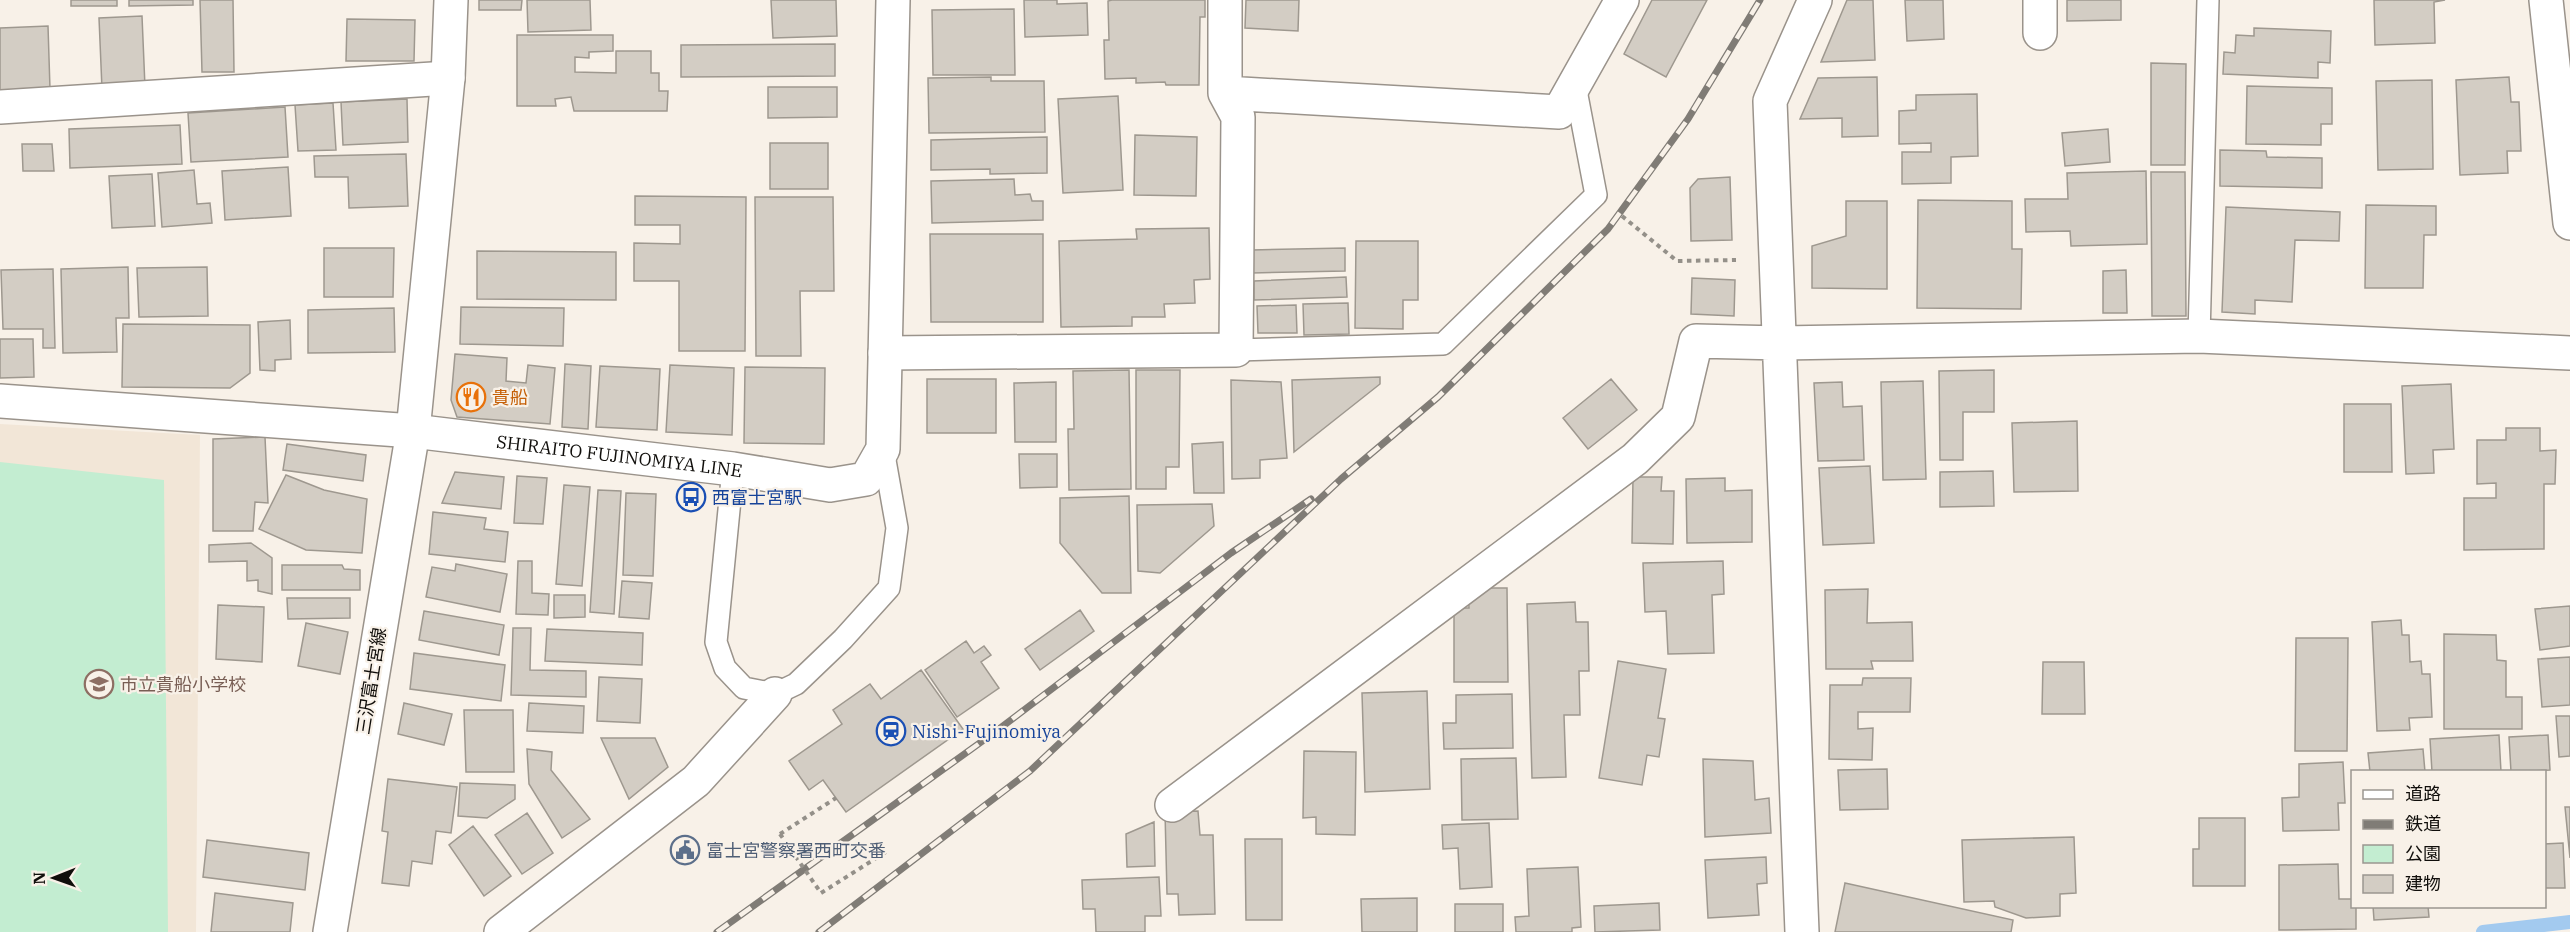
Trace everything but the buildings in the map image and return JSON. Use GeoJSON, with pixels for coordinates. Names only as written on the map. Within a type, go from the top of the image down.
{"type":"FeatureCollection","features":[{"type":"Feature","properties":{"kind":"street","name":"三沢富士宮線"},"geometry":{"type":"LineString","coordinates":[[330,932],[413,431],[448,78],[451,0]]}},
{"type":"Feature","properties":{"kind":"street","name":"SHIRAITO FUJINOMIYA LINE"},"geometry":{"type":"LineString","coordinates":[[0,401],[413,431],[733,469],[830,485],[866,479],[883,449],[893,0]]}},
{"type":"Feature","properties":{"kind":"street"},"geometry":{"type":"LineString","coordinates":[[885,353],[1236,350],[1238,117],[1225,93],[1225,0]]}},
{"type":"Feature","properties":{"kind":"street"},"geometry":{"type":"LineString","coordinates":[[1225,93],[1560,112],[1622,0]]}},
{"type":"Feature","properties":{"kind":"street"},"geometry":{"type":"LineString","coordinates":[[1802,932],[1778,259],[1770,101],[1815,0]]}},
{"type":"Feature","properties":{"kind":"street"},"geometry":{"type":"LineString","coordinates":[[2040,0],[2040,33]]}},
{"type":"Feature","properties":{"kind":"street"},"geometry":{"type":"LineString","coordinates":[[2546,0],[2570,223]]}},
{"type":"Feature","properties":{"kind":"street"},"geometry":{"type":"LineString","coordinates":[[0,107],[448,78]]}},
{"type":"Feature","properties":{"kind":"street"},"geometry":{"type":"LineString","coordinates":[[1172,805],[1635,459],[1678,417],[1696,340],[1781,343],[2199,336],[2570,353]]}},
{"type":"Feature","properties":{"kind":"street"},"geometry":{"type":"LineString","coordinates":[[501,932],[696,782],[776,694]]}},
{"type":"Feature","properties":{"kind":"lane"},"geometry":{"type":"LineString","coordinates":[[2199,336],[2208,0]]}},
{"type":"Feature","properties":{"kind":"lane"},"geometry":{"type":"LineString","coordinates":[[1236,350],[1443,344],[1596,195],[1575,86]]}},
{"type":"Feature","properties":{"kind":"lane"},"geometry":{"type":"LineString","coordinates":[[733,469],[716,642],[725,668],[744,688],[776,694],[796,684],[843,639],[889,588],[897,528],[883,449]]}},
{"type":"Feature","properties":{"kind":"path"},"geometry":{"type":"LineString","coordinates":[[1596,195],[1677,261],[1778,259]]}},
{"type":"Feature","properties":{"kind":"path"},"geometry":{"type":"LineString","coordinates":[[836,798],[780,834],[821,893],[889,850]]}},
{"type":"Feature","properties":{"kind":"shaded area","name":"市立貴船小学校"},"geometry":{"type":"Polygon","coordinates":[[[0,424],[200,435],[196,932],[0,932],[0,424]]]}},
{"type":"Feature","properties":{"kind":"green space","name":"市立貴船小学校"},"geometry":{"type":"Polygon","coordinates":[[[0,462],[164,480],[168,932],[0,932],[0,462]]]}},
{"type":"Feature","properties":{"kind":"waterway"},"geometry":{"type":"LineString","coordinates":[[2483,932],[2570,922]]}},
{"type":"Feature","properties":{"kind":"railway"},"geometry":{"type":"LineString","coordinates":[[819,932],[1030,771],[1341,479],[1438,397],[1608,229],[1688,119],[1760,0]]}},
{"type":"Feature","properties":{"kind":"railway"},"geometry":{"type":"LineString","coordinates":[[717,932],[995,732],[1231,553],[1311,499]]}},
{"type":"Feature","properties":{"kind":"place","name":"貴船"},"geometry":{"type":"Point","coordinates":[471,397]}},
{"type":"Feature","properties":{"kind":"place","name":"西富士宮駅"},"geometry":{"type":"Point","coordinates":[691,497]}},
{"type":"Feature","properties":{"kind":"place","name":"市立貴船小学校"},"geometry":{"type":"Point","coordinates":[99,684]}},
{"type":"Feature","properties":{"kind":"place","name":"Nishi-Fujinomiya"},"geometry":{"type":"Point","coordinates":[891,731]}},
{"type":"Feature","properties":{"kind":"place","name":"富士宮警察署西町交番"},"geometry":{"type":"Point","coordinates":[685,850]}}]}
